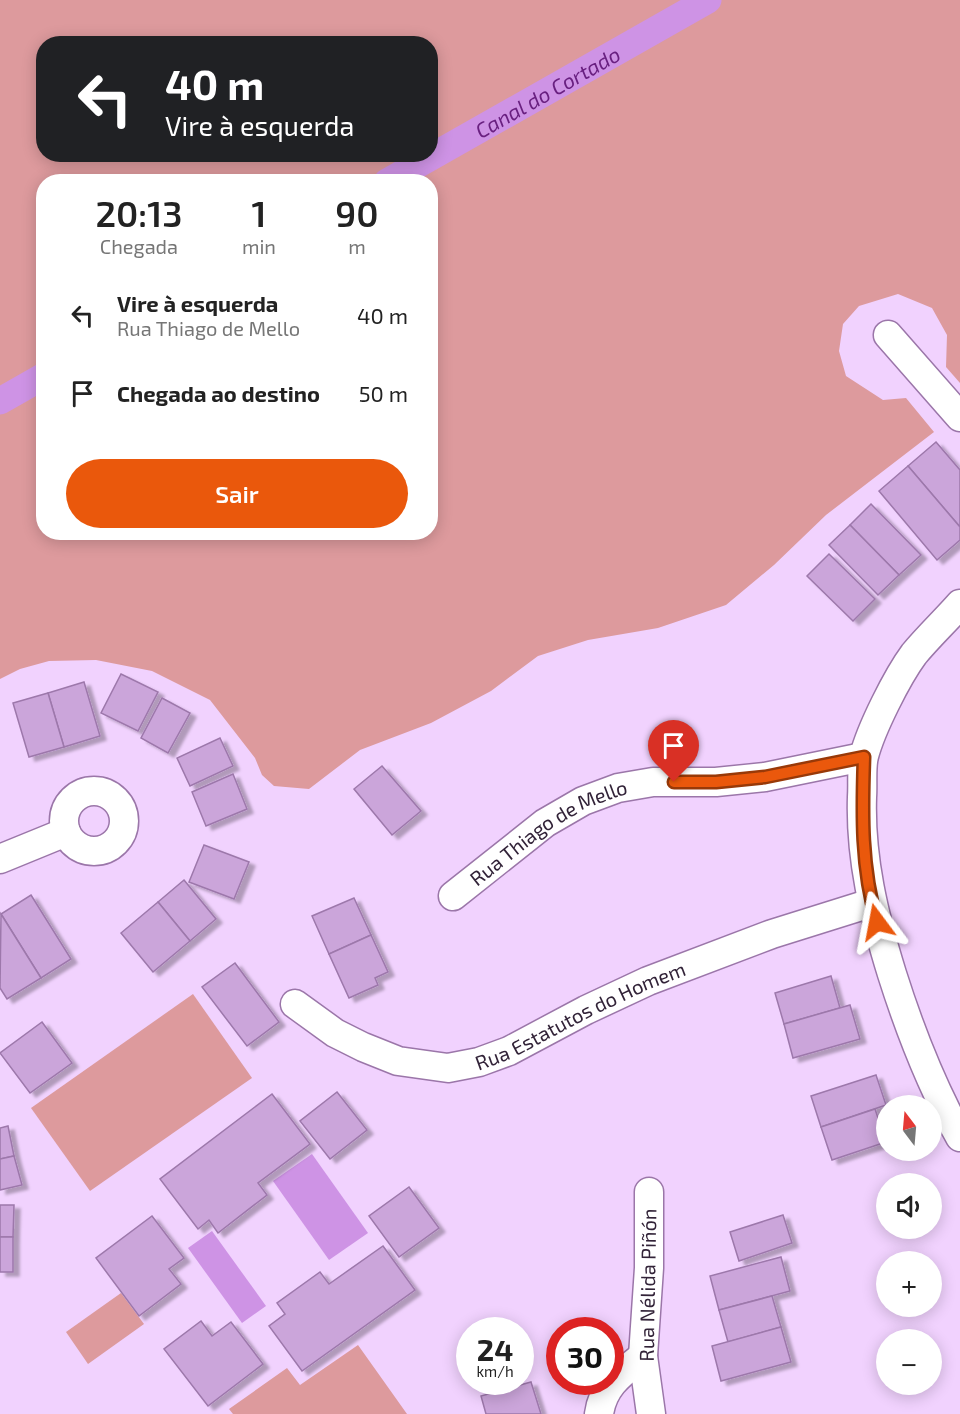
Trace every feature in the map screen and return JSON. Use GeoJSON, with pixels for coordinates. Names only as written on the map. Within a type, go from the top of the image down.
{"type":"FeatureCollection","features":[{"type":"Feature","properties":{"kind":"street"},"geometry":{"type":"LineString","coordinates":[[888,335],[960,417]]}},
{"type":"Feature","properties":{"kind":"street"},"geometry":{"type":"LineString","coordinates":[[960,604],[914,655],[882,710],[864,757],[862,839],[872,903],[909,1027],[930,1080],[960,1137]]}},
{"type":"Feature","properties":{"kind":"street","name":"Rua Thiago de Mello"},"geometry":{"type":"LineString","coordinates":[[453,896],[545,823],[583,801],[618,788],[653,782],[716,782],[765,777],[864,757]]}},
{"type":"Feature","properties":{"kind":"street"},"geometry":{"type":"LineString","coordinates":[[0,859],[66,832]]}},
{"type":"Feature","properties":{"kind":"street","name":"Rua Estatutos do Homem"},"geometry":{"type":"LineString","coordinates":[[295,1004],[335,1034],[363,1047],[398,1061],[448,1068],[479,1062],[509,1051],[586,1010],[648,981],[772,934],[872,903]]}},
{"type":"Feature","properties":{"kind":"street","name":"Rua Nélida Piñón"},"geometry":{"type":"LineString","coordinates":[[649,1192],[649,1268],[643,1356],[651,1414]]}},
{"type":"Feature","properties":{"kind":"street"},"geometry":{"type":"LineString","coordinates":[[599,1414],[601,1402],[612,1381],[643,1356]]}},
{"type":"Feature","properties":{"kind":"shaded area"},"geometry":{"type":"Polygon","coordinates":[[[0,0],[960,0],[960,383],[946,367],[947,335],[932,308],[898,294],[859,306],[843,324],[839,351],[846,376],[883,400],[906,398],[934,432],[826,515],[774,565],[726,605],[658,628],[588,640],[538,656],[491,691],[431,723],[360,750],[309,789],[274,786],[262,775],[255,758],[210,700],[152,671],[96,660],[49,661],[20,669],[0,679],[0,0]]]}},
{"type":"Feature","properties":{"kind":"shaded area"},"geometry":{"type":"Polygon","coordinates":[[[193,994],[252,1078],[90,1191],[31,1108],[193,994]]]}},
{"type":"Feature","properties":{"kind":"shaded area"},"geometry":{"type":"Polygon","coordinates":[[[312,1154],[368,1233],[329,1260],[273,1181],[312,1154]]]}},
{"type":"Feature","properties":{"kind":"shaded area"},"geometry":{"type":"Polygon","coordinates":[[[212,1231],[266,1306],[242,1323],[188,1248],[212,1231]]]}},
{"type":"Feature","properties":{"kind":"shaded area"},"geometry":{"type":"Polygon","coordinates":[[[121,1293],[144,1324],[88,1364],[66,1332],[121,1293]]]}},
{"type":"Feature","properties":{"kind":"shaded area"},"geometry":{"type":"Polygon","coordinates":[[[358,1345],[407,1414],[233,1414],[229,1409],[287,1368],[300,1385],[358,1345]]]}},
{"type":"Feature","properties":{"kind":"building"},"geometry":{"type":"Polygon","coordinates":[[[936,442],[960,470],[960,527],[908,466],[936,442]]]}},
{"type":"Feature","properties":{"kind":"building"},"geometry":{"type":"Polygon","coordinates":[[[908,466],[960,527],[960,540],[937,560],[879,491],[908,466]]]}},
{"type":"Feature","properties":{"kind":"building"},"geometry":{"type":"Polygon","coordinates":[[[871,504],[921,555],[899,575],[850,525],[871,504]]]}},
{"type":"Feature","properties":{"kind":"building"},"geometry":{"type":"Polygon","coordinates":[[[850,525],[899,575],[878,595],[829,545],[850,525]]]}},
{"type":"Feature","properties":{"kind":"building"},"geometry":{"type":"Polygon","coordinates":[[[829,554],[875,599],[853,621],[807,576],[829,554]]]}},
{"type":"Feature","properties":{"kind":"building"},"geometry":{"type":"Polygon","coordinates":[[[121,674],[158,692],[138,731],[101,713],[121,674]]]}},
{"type":"Feature","properties":{"kind":"building"},"geometry":{"type":"Polygon","coordinates":[[[84,682],[100,736],[64,747],[48,693],[84,682]]]}},
{"type":"Feature","properties":{"kind":"building"},"geometry":{"type":"Polygon","coordinates":[[[48,693],[64,747],[29,757],[13,703],[48,693]]]}},
{"type":"Feature","properties":{"kind":"building"},"geometry":{"type":"Polygon","coordinates":[[[162,698],[190,713],[168,753],[141,738],[162,698]]]}},
{"type":"Feature","properties":{"kind":"building"},"geometry":{"type":"Polygon","coordinates":[[[220,738],[233,766],[190,786],[177,758],[220,738]]]}},
{"type":"Feature","properties":{"kind":"building"},"geometry":{"type":"Polygon","coordinates":[[[382,766],[421,811],[392,835],[354,789],[382,766]]]}},
{"type":"Feature","properties":{"kind":"building"},"geometry":{"type":"Polygon","coordinates":[[[233,774],[247,809],[206,826],[192,792],[233,774]]]}},
{"type":"Feature","properties":{"kind":"building"},"geometry":{"type":"Polygon","coordinates":[[[204,845],[249,862],[234,899],[189,882],[204,845]]]}},
{"type":"Feature","properties":{"kind":"building"},"geometry":{"type":"Polygon","coordinates":[[[184,880],[216,919],[190,941],[158,902],[184,880]]]}},
{"type":"Feature","properties":{"kind":"building"},"geometry":{"type":"Polygon","coordinates":[[[31,895],[71,959],[41,978],[1,914],[31,895]]]}},
{"type":"Feature","properties":{"kind":"building"},"geometry":{"type":"Polygon","coordinates":[[[354,898],[371,935],[329,954],[312,916],[354,898]]]}},
{"type":"Feature","properties":{"kind":"building"},"geometry":{"type":"Polygon","coordinates":[[[158,902],[190,941],[153,972],[121,933],[158,902]]]}},
{"type":"Feature","properties":{"kind":"building"},"geometry":{"type":"Polygon","coordinates":[[[1,914],[41,978],[7,999],[0,988],[1,914]]]}},
{"type":"Feature","properties":{"kind":"building"},"geometry":{"type":"Polygon","coordinates":[[[371,935],[388,972],[375,978],[378,985],[349,998],[329,954],[371,935]]]}},
{"type":"Feature","properties":{"kind":"building"},"geometry":{"type":"Polygon","coordinates":[[[235,963],[279,1022],[247,1046],[202,987],[235,963]]]}},
{"type":"Feature","properties":{"kind":"building"},"geometry":{"type":"Polygon","coordinates":[[[831,976],[840,1008],[784,1024],[775,993],[831,976]]]}},
{"type":"Feature","properties":{"kind":"building"},"geometry":{"type":"Polygon","coordinates":[[[850,1005],[860,1039],[793,1058],[784,1024],[850,1005]]]}},
{"type":"Feature","properties":{"kind":"building"},"geometry":{"type":"Polygon","coordinates":[[[42,1022],[72,1063],[30,1093],[0,1053],[42,1022]]]}},
{"type":"Feature","properties":{"kind":"building"},"geometry":{"type":"Polygon","coordinates":[[[876,1075],[883,1095],[876,1095],[876,1108],[821,1127],[811,1096],[876,1075]]]}},
{"type":"Feature","properties":{"kind":"building"},"geometry":{"type":"Polygon","coordinates":[[[337,1092],[367,1130],[330,1159],[300,1121],[337,1092]]]}},
{"type":"Feature","properties":{"kind":"building"},"geometry":{"type":"Polygon","coordinates":[[[272,1094],[310,1144],[258,1183],[267,1195],[218,1233],[209,1220],[198,1229],[160,1179],[272,1094]]]}},
{"type":"Feature","properties":{"kind":"building"},"geometry":{"type":"Polygon","coordinates":[[[875,1109],[876,1145],[832,1160],[821,1127],[875,1109]]]}},
{"type":"Feature","properties":{"kind":"building"},"geometry":{"type":"Polygon","coordinates":[[[8,1126],[14,1156],[0,1159],[0,1128],[8,1126]]]}},
{"type":"Feature","properties":{"kind":"building"},"geometry":{"type":"Polygon","coordinates":[[[14,1156],[22,1185],[0,1190],[0,1159],[14,1156]]]}},
{"type":"Feature","properties":{"kind":"building"},"geometry":{"type":"Polygon","coordinates":[[[409,1187],[439,1228],[399,1257],[369,1216],[409,1187]]]}},
{"type":"Feature","properties":{"kind":"building"},"geometry":{"type":"Polygon","coordinates":[[[0,1205],[14,1205],[13,1237],[0,1237],[0,1205]]]}},
{"type":"Feature","properties":{"kind":"building"},"geometry":{"type":"Polygon","coordinates":[[[783,1215],[792,1243],[739,1261],[730,1232],[783,1215]]]}},
{"type":"Feature","properties":{"kind":"building"},"geometry":{"type":"Polygon","coordinates":[[[152,1216],[184,1258],[169,1269],[181,1284],[139,1316],[96,1258],[152,1216]]]}},
{"type":"Feature","properties":{"kind":"building"},"geometry":{"type":"Polygon","coordinates":[[[0,1237],[13,1237],[13,1272],[0,1272],[0,1237]]]}},
{"type":"Feature","properties":{"kind":"building"},"geometry":{"type":"Polygon","coordinates":[[[383,1246],[415,1290],[302,1371],[269,1326],[285,1314],[277,1303],[320,1272],[329,1284],[383,1246]]]}},
{"type":"Feature","properties":{"kind":"building"},"geometry":{"type":"Polygon","coordinates":[[[781,1257],[790,1291],[719,1310],[710,1276],[781,1257]]]}},
{"type":"Feature","properties":{"kind":"building"},"geometry":{"type":"Polygon","coordinates":[[[772,1296],[781,1327],[728,1342],[719,1310],[772,1296]]]}},
{"type":"Feature","properties":{"kind":"building"},"geometry":{"type":"Polygon","coordinates":[[[201,1321],[212,1336],[231,1322],[263,1364],[208,1406],[164,1349],[201,1321]]]}},
{"type":"Feature","properties":{"kind":"building"},"geometry":{"type":"Polygon","coordinates":[[[781,1327],[791,1362],[721,1381],[712,1346],[781,1327]]]}},
{"type":"Feature","properties":{"kind":"building"},"geometry":{"type":"Polygon","coordinates":[[[534,1392],[541,1414],[486,1414],[481,1396],[534,1395],[534,1392]]]}},
{"type":"Feature","properties":{"kind":"waterway","name":"Canal do Cortado"},"geometry":{"type":"LineString","coordinates":[[438,153],[708,0]]}},
{"type":"Feature","properties":{"kind":"waterway","name":"Canal do Cortado"},"geometry":{"type":"LineString","coordinates":[[401,174],[422,162]]}},
{"type":"Feature","properties":{"kind":"waterway","name":"Canal do Cortado"},"geometry":{"type":"LineString","coordinates":[[0,401],[36,381]]}},
{"type":"Feature","properties":{"kind":"route"},"geometry":{"type":"LineString","coordinates":[[674,782],[716,782],[765,777],[864,757],[862,839],[877,922]]}}]}
